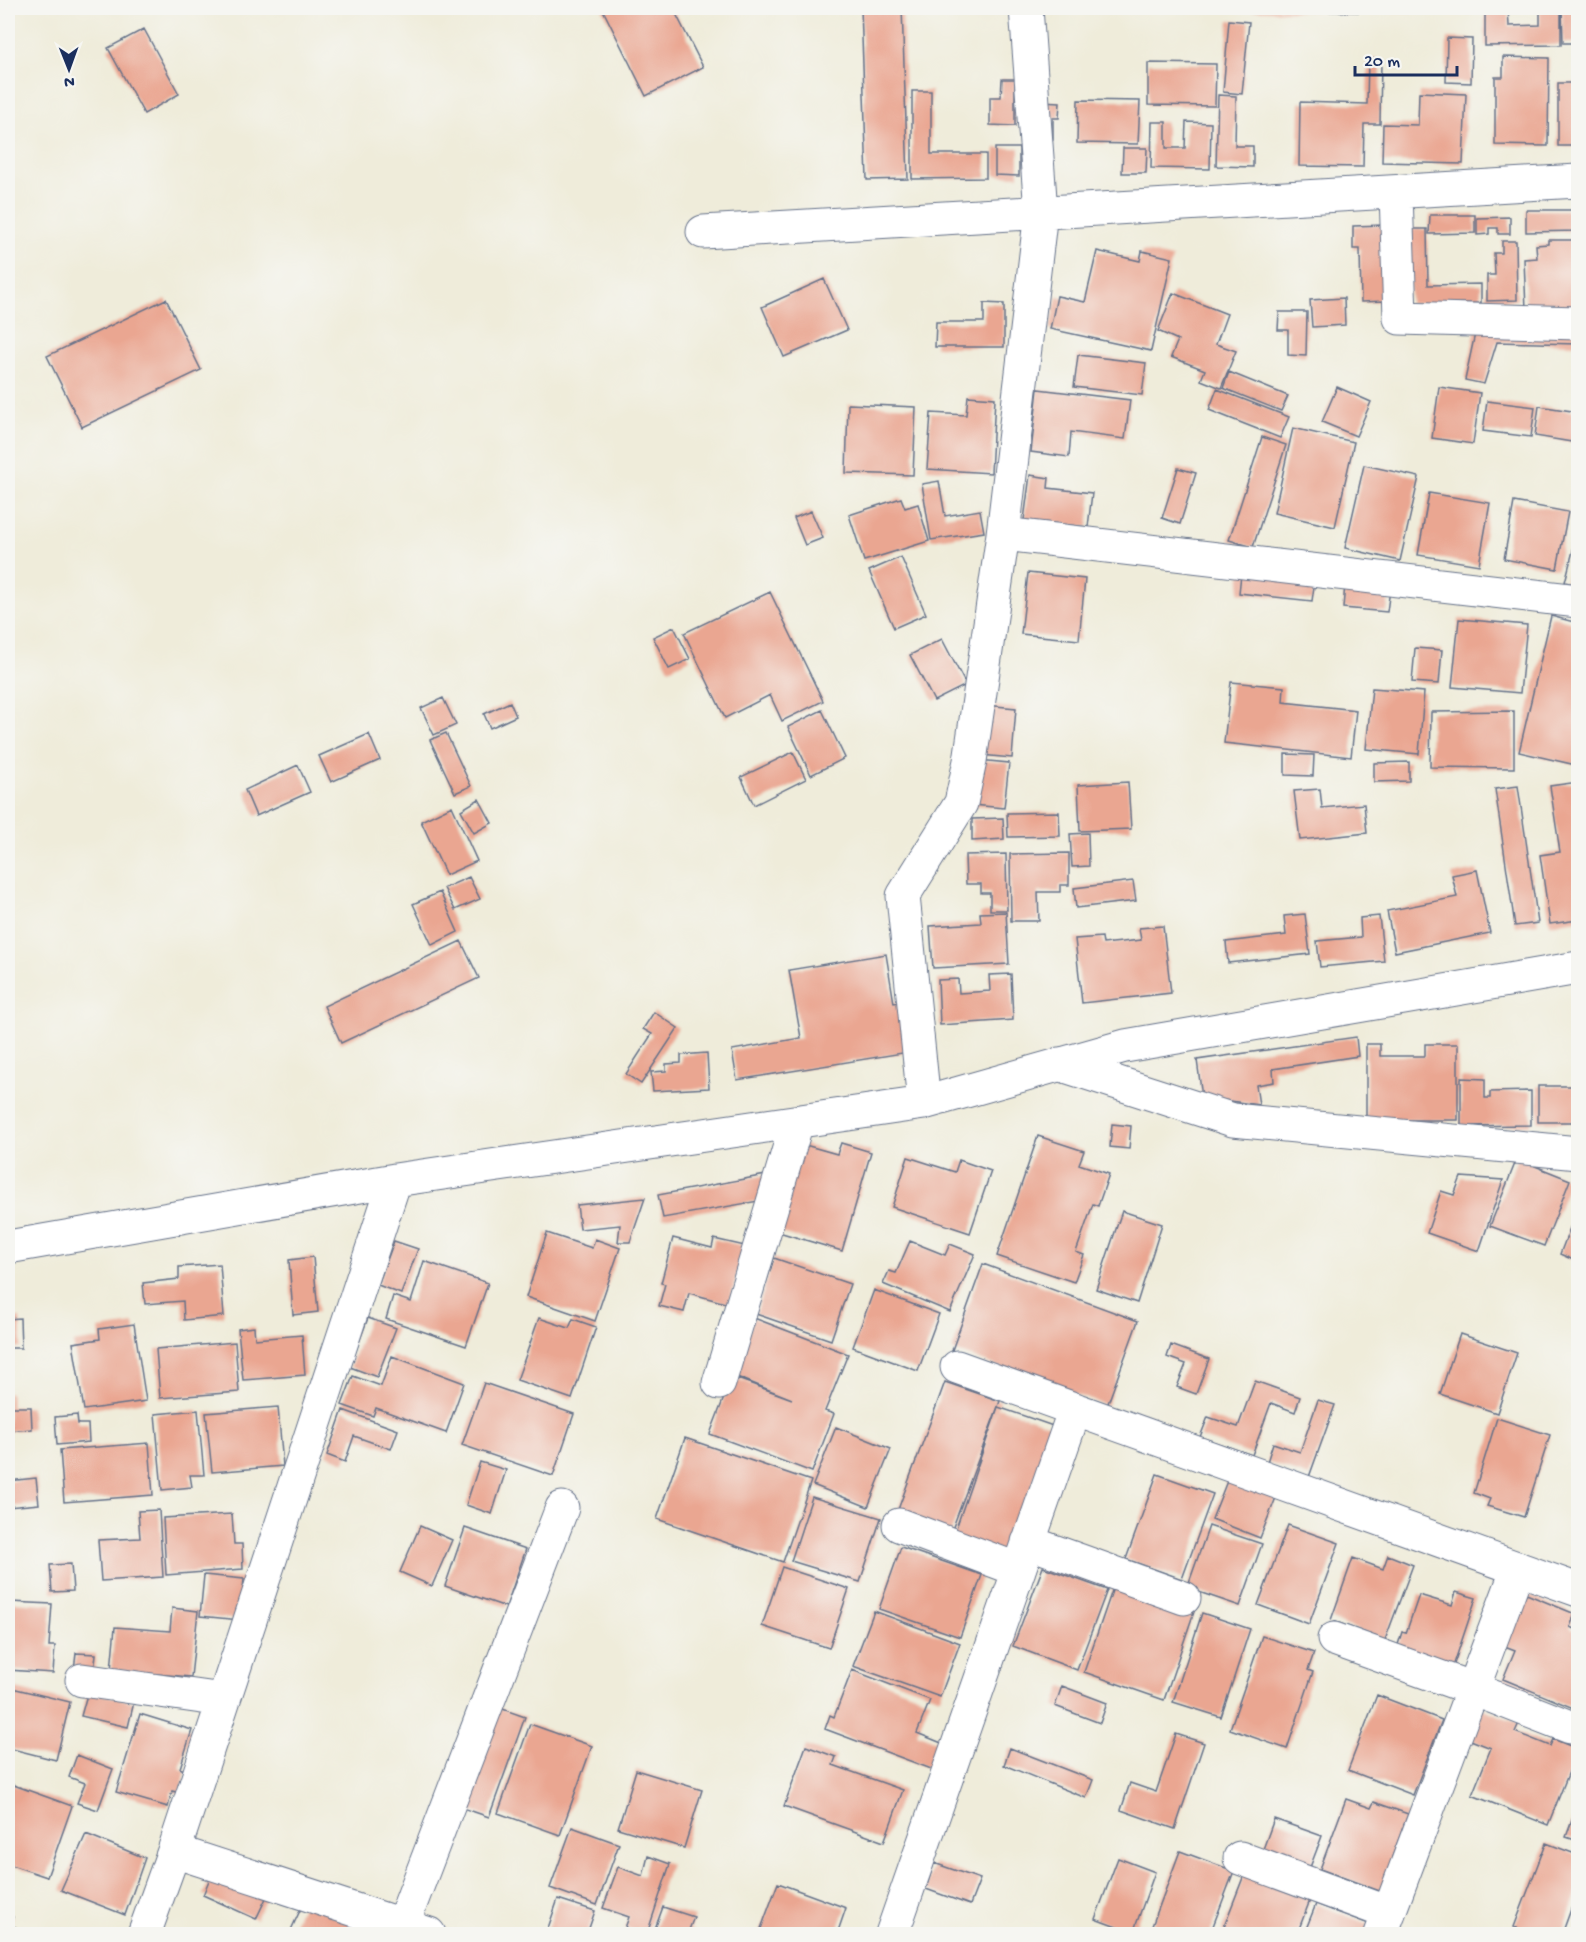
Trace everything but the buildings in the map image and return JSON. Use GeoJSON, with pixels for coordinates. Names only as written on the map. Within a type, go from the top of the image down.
{"type":"FeatureCollection","features":[{"type":"Feature","properties":{"kind":"street"},"geometry":{"type":"LineString","coordinates":[[924,1102],[903,896],[961,803],[970,761],[1003,534],[1041,212],[1026,8]]}},
{"type":"Feature","properties":{"kind":"street"},"geometry":{"type":"LineString","coordinates":[[704,232],[1578,181]]}},
{"type":"Feature","properties":{"kind":"street"},"geometry":{"type":"LineString","coordinates":[[1396,192],[1400,318],[1578,323]]}},
{"type":"Feature","properties":{"kind":"street"},"geometry":{"type":"LineString","coordinates":[[1003,534],[1578,601]]}},
{"type":"Feature","properties":{"kind":"street"},"geometry":{"type":"LineString","coordinates":[[8,1247],[395,1180],[924,1102],[1125,1046],[1578,968]]}},
{"type":"Feature","properties":{"kind":"street"},"geometry":{"type":"LineString","coordinates":[[1059,1064],[1233,1120],[1578,1153]]}},
{"type":"Feature","properties":{"kind":"street"},"geometry":{"type":"LineString","coordinates":[[719,1383],[797,1122]]}},
{"type":"Feature","properties":{"kind":"street"},"geometry":{"type":"LineString","coordinates":[[144,1935],[174,1851],[395,1180]]}},
{"type":"Feature","properties":{"kind":"street"},"geometry":{"type":"LineString","coordinates":[[957,1366],[1578,1590]]}},
{"type":"Feature","properties":{"kind":"street"},"geometry":{"type":"LineString","coordinates":[[892,1935],[1075,1409]]}},
{"type":"Feature","properties":{"kind":"street"},"geometry":{"type":"LineString","coordinates":[[174,1851],[416,1930],[562,1508]]}},
{"type":"Feature","properties":{"kind":"street"},"geometry":{"type":"LineString","coordinates":[[899,1525],[1184,1598]]}},
{"type":"Feature","properties":{"kind":"street"},"geometry":{"type":"LineString","coordinates":[[1240,1858],[1385,1924],[1518,1568]]}},
{"type":"Feature","properties":{"kind":"street"},"geometry":{"type":"LineString","coordinates":[[1334,1639],[1570,1727]]}},
{"type":"Feature","properties":{"kind":"street"},"geometry":{"type":"LineString","coordinates":[[82,1680],[224,1700]]}}]}
